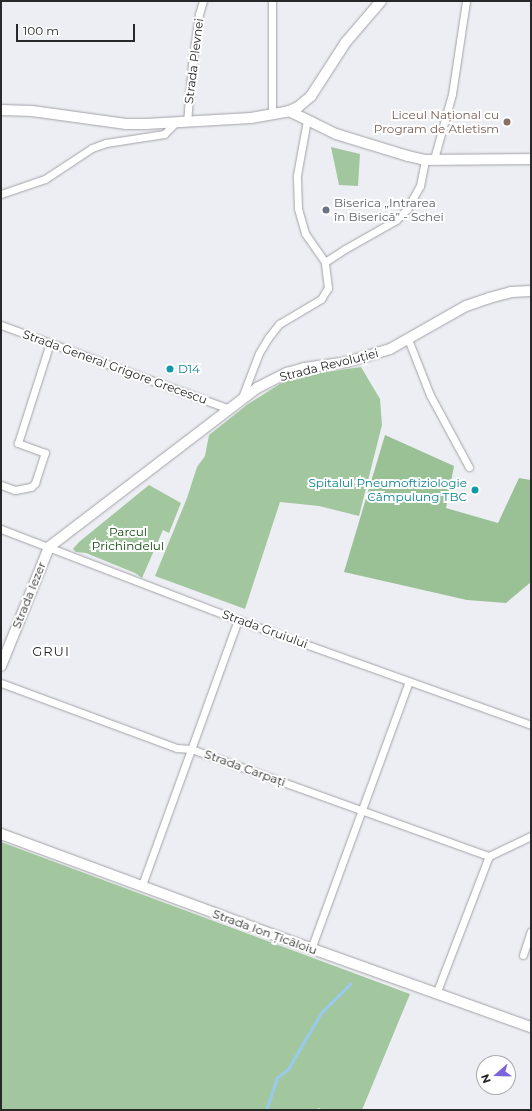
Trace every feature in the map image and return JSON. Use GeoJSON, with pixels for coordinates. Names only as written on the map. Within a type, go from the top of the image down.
{"type":"FeatureCollection","features":[{"type":"Feature","properties":{"kind":"street","name":"Strada Plevnei"},"geometry":{"type":"LineString","coordinates":[[187,122],[193,57],[199,14],[203,1]]}},
{"type":"Feature","properties":{"kind":"street"},"geometry":{"type":"LineString","coordinates":[[272,1],[272,115]]}},
{"type":"Feature","properties":{"kind":"street"},"geometry":{"type":"LineString","coordinates":[[1,110],[52,113],[126,124],[175,123],[272,115],[289,112],[298,107],[311,96],[346,42],[381,1]]}},
{"type":"Feature","properties":{"kind":"street"},"geometry":{"type":"LineString","coordinates":[[325,262],[344,249],[396,220],[407,209],[420,186],[452,94],[466,1]]}},
{"type":"Feature","properties":{"kind":"street"},"geometry":{"type":"LineString","coordinates":[[289,112],[336,134],[408,156],[429,159],[531,159]]}},
{"type":"Feature","properties":{"kind":"street"},"geometry":{"type":"LineString","coordinates":[[241,400],[259,353],[279,324],[321,299],[328,288],[325,262],[305,233],[298,208],[297,175],[308,120]]}},
{"type":"Feature","properties":{"kind":"street"},"geometry":{"type":"LineString","coordinates":[[1,194],[45,179],[92,148],[106,142],[164,134],[175,123]]}},
{"type":"Feature","properties":{"kind":"street","name":"Strada Revoluției"},"geometry":{"type":"LineString","coordinates":[[49,547],[257,388],[287,373],[304,368],[365,358],[390,349],[466,306],[511,292],[531,291]]}},
{"type":"Feature","properties":{"kind":"street","name":"Strada General Grigore Grecescu"},"geometry":{"type":"LineString","coordinates":[[1,325],[229,409]]}},
{"type":"Feature","properties":{"kind":"street"},"geometry":{"type":"LineString","coordinates":[[408,339],[430,395],[469,467]]}},
{"type":"Feature","properties":{"kind":"street"},"geometry":{"type":"LineString","coordinates":[[1,485],[15,490],[31,486],[34,483],[45,453],[18,443],[50,344]]}},
{"type":"Feature","properties":{"kind":"street","name":"Strada Gruiului"},"geometry":{"type":"LineString","coordinates":[[1,529],[238,620],[531,725]]}},
{"type":"Feature","properties":{"kind":"street","name":"Strada Iezer"},"geometry":{"type":"LineString","coordinates":[[1,666],[49,547]]}},
{"type":"Feature","properties":{"kind":"street"},"geometry":{"type":"LineString","coordinates":[[142,885],[238,620]]}},
{"type":"Feature","properties":{"kind":"street"},"geometry":{"type":"LineString","coordinates":[[311,949],[409,681]]}},
{"type":"Feature","properties":{"kind":"street","name":"Strada Carpați"},"geometry":{"type":"LineString","coordinates":[[1,683],[177,748],[191,749],[489,856]]}},
{"type":"Feature","properties":{"kind":"street","name":"Strada Ion Țicăloiu"},"geometry":{"type":"LineString","coordinates":[[1,834],[142,885],[311,949],[531,1027]]}},
{"type":"Feature","properties":{"kind":"street"},"geometry":{"type":"LineString","coordinates":[[436,994],[489,856],[531,836]]}},
{"type":"Feature","properties":{"kind":"street"},"geometry":{"type":"LineString","coordinates":[[523,955],[531,931]]}},
{"type":"Feature","properties":{"kind":"green space"},"geometry":{"type":"Polygon","coordinates":[[[331,147],[360,154],[358,186],[339,185],[331,147]]]}},
{"type":"Feature","properties":{"kind":"green space"},"geometry":{"type":"Polygon","coordinates":[[[361,367],[380,399],[382,425],[359,516],[319,506],[280,502],[245,609],[155,576],[187,498],[197,467],[205,456],[209,435],[248,404],[291,377],[361,367]]]}},
{"type":"Feature","properties":{"kind":"green space"},"geometry":{"type":"Polygon","coordinates":[[[385,435],[454,466],[446,508],[498,523],[519,478],[531,480],[531,582],[506,603],[467,600],[344,572],[385,435]]]}},
{"type":"Feature","properties":{"kind":"green space","name":"Parcul Prichindelul"},"geometry":{"type":"Polygon","coordinates":[[[149,485],[181,503],[169,533],[163,530],[142,578],[135,573],[86,553],[76,552],[73,549],[79,542],[149,485]]]}},
{"type":"Feature","properties":{"kind":"green space"},"geometry":{"type":"Polygon","coordinates":[[[1,842],[410,994],[362,1110],[324,1110],[318,1108],[317,1110],[1,1110],[1,842]]]}},
{"type":"Feature","properties":{"kind":"waterway"},"geometry":{"type":"LineString","coordinates":[[266,1110],[277,1078],[288,1069],[321,1013],[350,984]]}},
{"type":"Feature","properties":{"kind":"place","name":"Liceul Național cu Program de Atletism"},"geometry":{"type":"Point","coordinates":[507,122]}},
{"type":"Feature","properties":{"kind":"place","name":"Biserica „Intrarea în Biserică” - Schei"},"geometry":{"type":"Point","coordinates":[326,210]}},
{"type":"Feature","properties":{"kind":"place","name":"D14"},"geometry":{"type":"Point","coordinates":[170,369]}},
{"type":"Feature","properties":{"kind":"place","name":"Spitalul Pneumoftiziologie Câmpulung TBC"},"geometry":{"type":"Point","coordinates":[475,490]}},
{"type":"Feature","properties":{"kind":"district","name":"GRUI"},"geometry":{"type":"Point","coordinates":[51,651]}}]}
